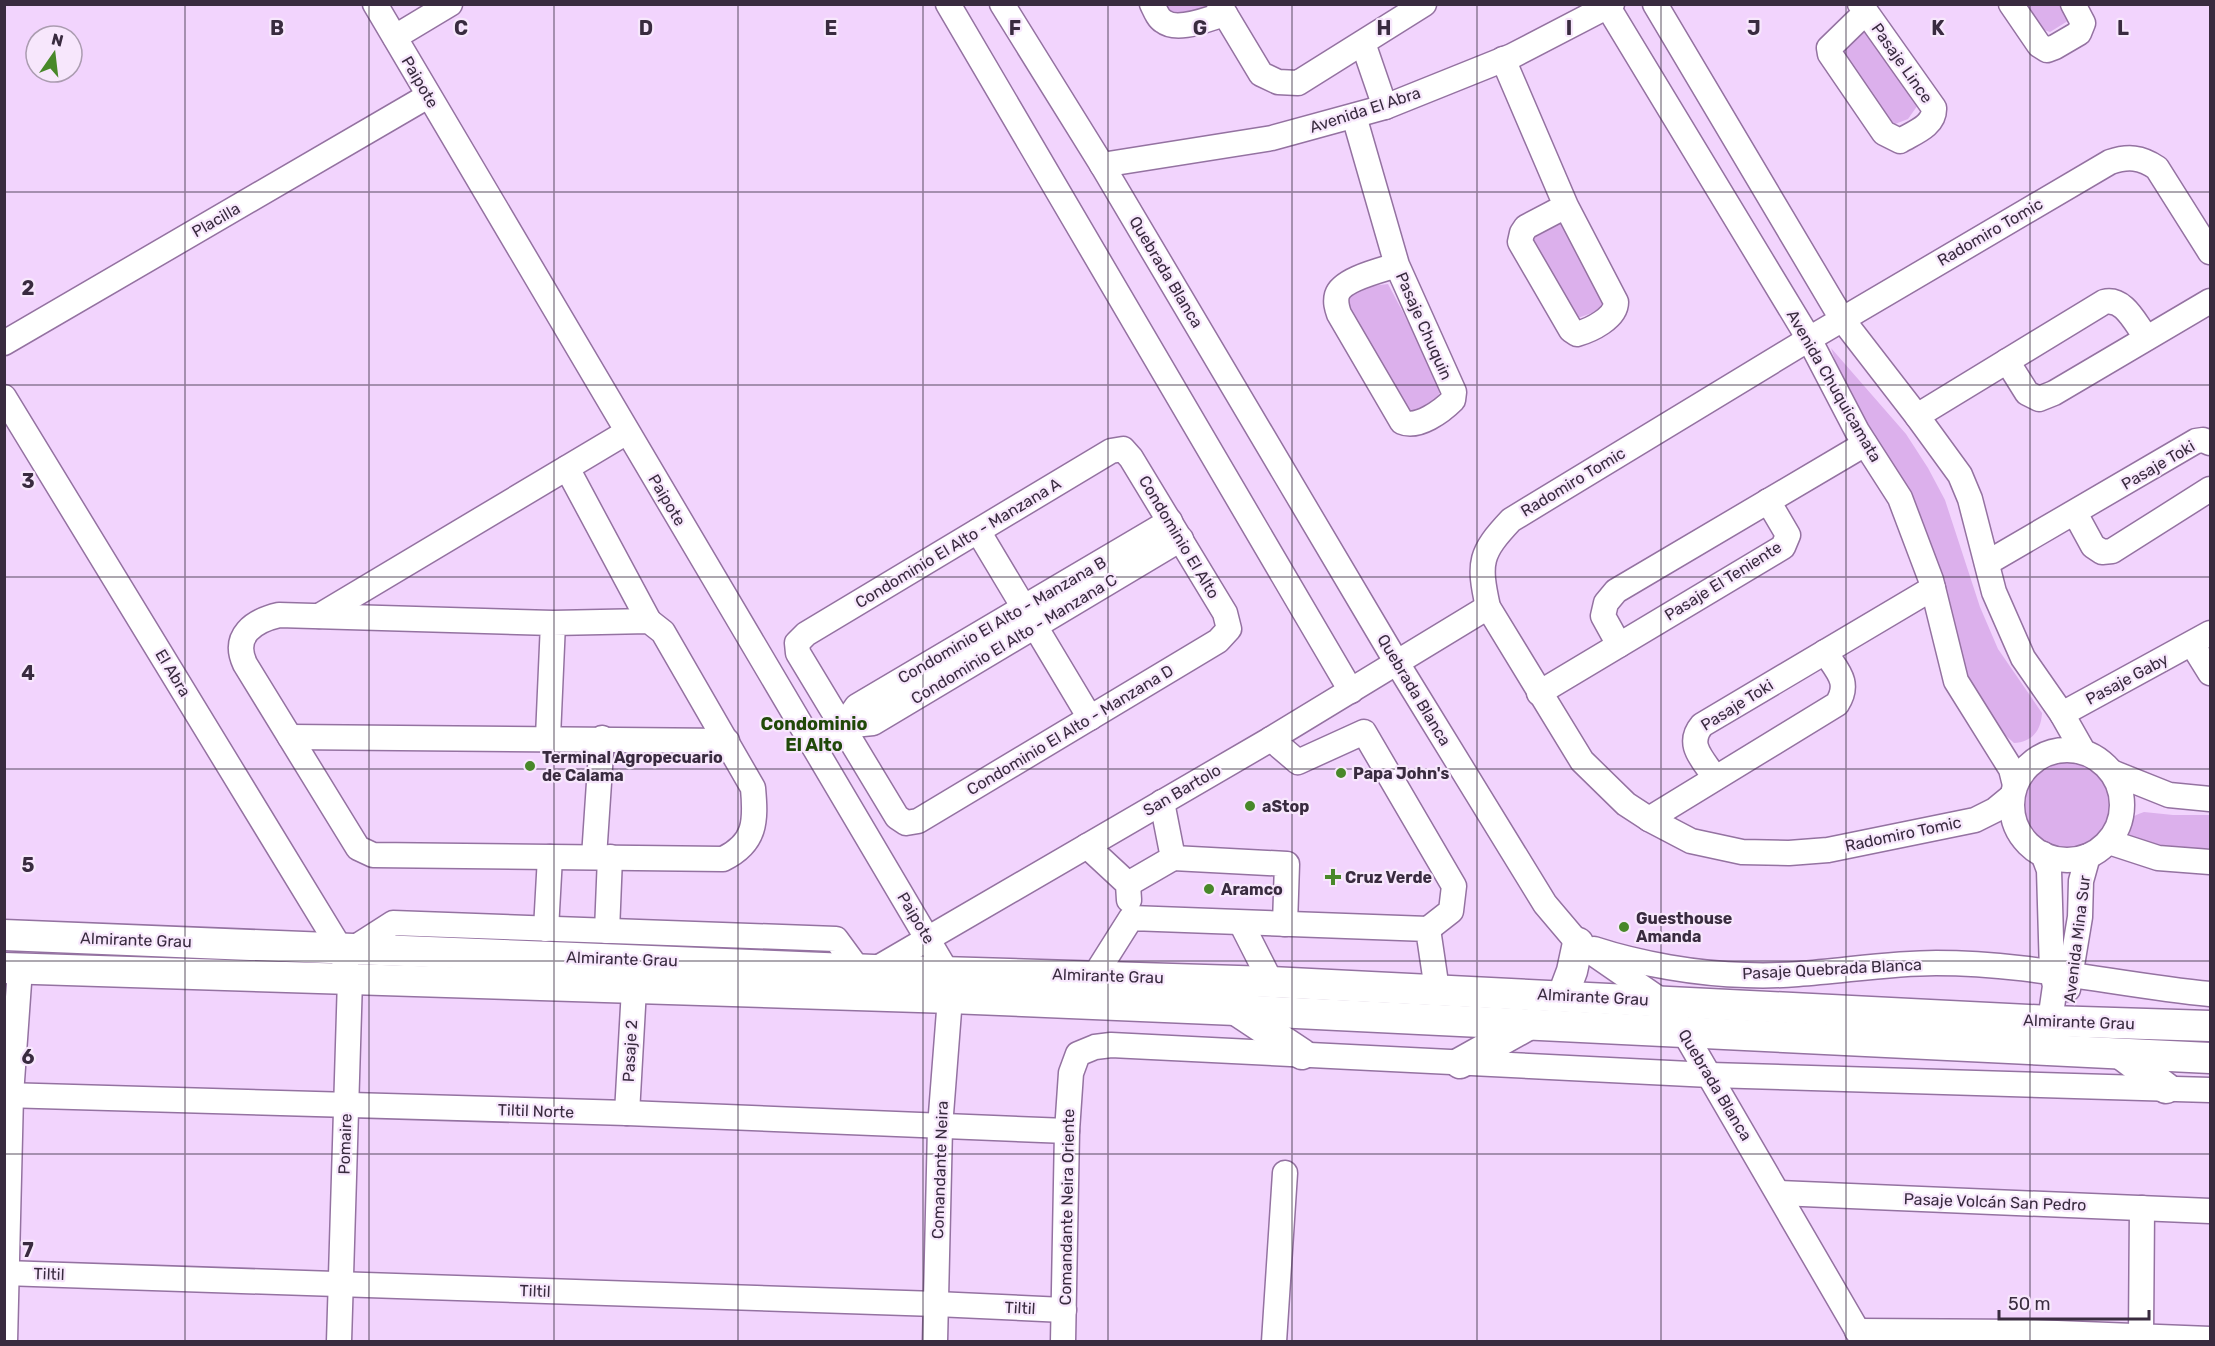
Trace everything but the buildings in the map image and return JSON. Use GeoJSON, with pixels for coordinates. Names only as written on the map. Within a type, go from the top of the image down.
{"type":"FeatureCollection","features":[{"type":"Feature","properties":{"kind":"main road","name":"Almirante Grau"},"geometry":{"type":"LineString","coordinates":[[4,934],[866,969],[949,985],[1236,1010],[1685,1034],[2211,1058]]}},
{"type":"Feature","properties":{"kind":"main road"},"geometry":{"type":"LineString","coordinates":[[1563,995],[1572,971],[1578,944]]}},
{"type":"Feature","properties":{"kind":"main road","name":"Almirante Grau"},"geometry":{"type":"LineString","coordinates":[[12,969],[634,989],[949,985],[1095,975],[1563,995],[2059,1021],[2211,1026]]}},
{"type":"Feature","properties":{"kind":"main road"},"geometry":{"type":"LineString","coordinates":[[1236,1010],[1302,1054]]}},
{"type":"Feature","properties":{"kind":"main road"},"geometry":{"type":"LineString","coordinates":[[1460,1063],[1528,1025]]}},
{"type":"Feature","properties":{"kind":"main road"},"geometry":{"type":"LineString","coordinates":[[2121,1054],[2166,1088]]}},
{"type":"Feature","properties":{"kind":"street","name":"Paipote"},"geometry":{"type":"LineString","coordinates":[[375,4],[928,938],[949,985]]}},
{"type":"Feature","properties":{"kind":"street"},"geometry":{"type":"LineString","coordinates":[[395,37],[450,4]]}},
{"type":"Feature","properties":{"kind":"street"},"geometry":{"type":"LineString","coordinates":[[948,4],[1351,691]]}},
{"type":"Feature","properties":{"kind":"street","name":"Quebrada Blanca"},"geometry":{"type":"LineString","coordinates":[[1002,4],[1102,165],[1397,663],[1545,904],[1578,944],[1662,1001],[1710,1075],[1860,1336]]}},
{"type":"Feature","properties":{"kind":"street"},"geometry":{"type":"LineString","coordinates":[[1152,4],[1162,21],[1171,25],[1183,25],[1222,9],[1261,74],[1278,82],[1298,83],[1424,4]]}},
{"type":"Feature","properties":{"kind":"street"},"geometry":{"type":"LineString","coordinates":[[1655,4],[1842,319],[1960,475],[1970,499],[1994,592],[2023,658],[2062,714],[2083,751]]}},
{"type":"Feature","properties":{"kind":"street"},"geometry":{"type":"LineString","coordinates":[[2011,4],[2039,45],[2047,50],[2055,48],[2079,33],[2083,23],[2073,4]]}},
{"type":"Feature","properties":{"kind":"street","name":"Avenida El Abra"},"geometry":{"type":"LineString","coordinates":[[1102,165],[1272,138],[1385,107],[1503,59],[1610,6]]}},
{"type":"Feature","properties":{"kind":"street","name":"Avenida Chuquicamata"},"geometry":{"type":"LineString","coordinates":[[1610,6],[1809,339],[1865,444],[1900,498],[1933,588],[1956,681],[2011,769],[2013,818],[2017,829]]}},
{"type":"Feature","properties":{"kind":"street","name":"Pasaje Lince"},"geometry":{"type":"LineString","coordinates":[[1863,8],[1934,108],[1935,116],[1930,123],[1899,141],[1884,133],[1830,54],[1829,48],[1863,8]]}},
{"type":"Feature","properties":{"kind":"street"},"geometry":{"type":"LineString","coordinates":[[1363,43],[1385,107]]}},
{"type":"Feature","properties":{"kind":"street"},"geometry":{"type":"LineString","coordinates":[[1503,59],[1566,206],[1616,302],[1616,309],[1612,315],[1583,333],[1576,334],[1571,330],[1520,242],[1521,233],[1526,227],[1566,206]]}},
{"type":"Feature","properties":{"kind":"street","name":"Placilla"},"geometry":{"type":"LineString","coordinates":[[4,343],[428,96]]}},
{"type":"Feature","properties":{"kind":"street","name":"Pasaje Chuquin"},"geometry":{"type":"LineString","coordinates":[[1354,116],[1398,265],[1454,392],[1453,400],[1448,405],[1416,424],[1409,425],[1402,422],[1339,314],[1335,302],[1342,286],[1398,265]]}},
{"type":"Feature","properties":{"kind":"street","name":"Radomiro Tomic"},"geometry":{"type":"LineString","coordinates":[[2013,791],[1995,810],[1975,820],[1828,850],[1789,853],[1742,852],[1691,841],[1626,804],[1582,761],[1488,607],[1482,582],[1484,558],[1491,542],[1511,520],[1842,319],[2110,162],[2129,157],[2157,168],[2203,226],[2211,252]]}},
{"type":"Feature","properties":{"kind":"street"},"geometry":{"type":"LineString","coordinates":[[1917,416],[2104,302],[2112,300],[2121,303],[2146,337]]}},
{"type":"Feature","properties":{"kind":"street"},"geometry":{"type":"LineString","coordinates":[[2007,361],[2027,393],[2038,399],[2054,393],[2211,300]]}},
{"type":"Feature","properties":{"kind":"street","name":"El Abra"},"geometry":{"type":"LineString","coordinates":[[4,397],[347,948]]}},
{"type":"Feature","properties":{"kind":"street"},"geometry":{"type":"LineString","coordinates":[[318,616],[627,432]]}},
{"type":"Feature","properties":{"kind":"street","name":"Pasaje Toki"},"geometry":{"type":"LineString","coordinates":[[1987,563],[2196,441],[2203,440],[2211,443]]}},
{"type":"Feature","properties":{"kind":"street"},"geometry":{"type":"LineString","coordinates":[[1619,645],[1603,616],[1606,603],[1616,591],[1865,444]]}},
{"type":"Feature","properties":{"kind":"street","name":"Condominio El Alto"},"geometry":{"type":"LineString","coordinates":[[1123,449],[1131,458],[1225,613],[1229,629]]}},
{"type":"Feature","properties":{"kind":"street","name":"Condominio El Alto - Manzana A"},"geometry":{"type":"LineString","coordinates":[[843,726],[798,653],[797,643],[806,634],[1111,451],[1123,449]]}},
{"type":"Feature","properties":{"kind":"street"},"geometry":{"type":"LineString","coordinates":[[567,468],[649,621],[663,632],[728,741],[753,788],[755,811],[749,836],[739,851],[723,859],[373,855],[358,848],[245,664],[239,652],[242,636],[266,618],[279,615],[553,623],[649,621]]}},
{"type":"Feature","properties":{"kind":"street"},"geometry":{"type":"LineString","coordinates":[[2075,513],[2093,546],[2102,552],[2112,551],[2211,489]]}},
{"type":"Feature","properties":{"kind":"street","name":"Pasaje El Teniente"},"geometry":{"type":"LineString","coordinates":[[1539,693],[1783,547],[1788,535],[1768,501]]}},
{"type":"Feature","properties":{"kind":"street","name":"Condominio El Alto - Manzana B"},"geometry":{"type":"LineString","coordinates":[[843,726],[857,706],[1029,617],[1175,530]]}},
{"type":"Feature","properties":{"kind":"street"},"geometry":{"type":"LineString","coordinates":[[978,531],[1090,718]]}},
{"type":"Feature","properties":{"kind":"street","name":"Pasaje Toki"},"geometry":{"type":"LineString","coordinates":[[1715,778],[1694,744],[1695,733],[1702,725],[1933,588]]}},
{"type":"Feature","properties":{"kind":"street","name":"San Bartolo"},"geometry":{"type":"LineString","coordinates":[[866,969],[928,938],[1087,846],[1351,691],[1488,607]]}},
{"type":"Feature","properties":{"kind":"street"},"geometry":{"type":"LineString","coordinates":[[548,737],[553,623]]}},
{"type":"Feature","properties":{"kind":"street","name":"Condominio El Alto - Manzana D"},"geometry":{"type":"LineString","coordinates":[[843,726],[897,818],[906,823],[918,821],[1218,641],[1229,629]]}},
{"type":"Feature","properties":{"kind":"street","name":"Pasaje Gaby"},"geometry":{"type":"LineString","coordinates":[[2062,714],[2201,639],[2211,674]]}},
{"type":"Feature","properties":{"kind":"street"},"geometry":{"type":"LineString","coordinates":[[1649,819],[1837,704],[1843,694],[1844,682],[1825,652]]}},
{"type":"Feature","properties":{"kind":"street"},"geometry":{"type":"LineString","coordinates":[[813,745],[843,726]]}},
{"type":"Feature","properties":{"kind":"street"},"geometry":{"type":"LineString","coordinates":[[1131,918],[1428,929],[1451,911],[1454,886],[1364,732],[1298,762],[1270,739]]}},
{"type":"Feature","properties":{"kind":"street"},"geometry":{"type":"LineString","coordinates":[[290,737],[548,737],[728,741]]}},
{"type":"Feature","properties":{"kind":"street"},"geometry":{"type":"LineString","coordinates":[[602,738],[602,857],[607,931]]}},
{"type":"Feature","properties":{"kind":"street"},"geometry":{"type":"LineString","coordinates":[[2013,791],[2025,768],[2042,755],[2062,749],[2083,751],[2100,759],[2114,773],[2122,790],[2124,808],[2119,826],[2109,842],[2088,856],[2065,860],[2043,854],[2032,848],[2017,829]]}},
{"type":"Feature","properties":{"kind":"street"},"geometry":{"type":"LineString","coordinates":[[2114,773],[2169,795],[2211,799]]}},
{"type":"Feature","properties":{"kind":"street"},"geometry":{"type":"LineString","coordinates":[[1162,802],[1173,858]]}},
{"type":"Feature","properties":{"kind":"street","name":"Radomiro Tomic"},"geometry":{"type":"LineString","coordinates":[[1975,820],[1997,822],[2017,829]]}},
{"type":"Feature","properties":{"kind":"street"},"geometry":{"type":"LineString","coordinates":[[2109,842],[2158,858],[2211,862]]}},
{"type":"Feature","properties":{"kind":"street"},"geometry":{"type":"LineString","coordinates":[[1087,846],[1128,884],[1131,918],[1095,975]]}},
{"type":"Feature","properties":{"kind":"street","name":"Avenida Mina Sur"},"geometry":{"type":"LineString","coordinates":[[2043,854],[2049,870],[2061,972],[2059,1021]]}},
{"type":"Feature","properties":{"kind":"street","name":"Avenida Mina Sur"},"geometry":{"type":"LineString","coordinates":[[2061,972],[2080,916],[2081,881],[2088,856]]}},
{"type":"Feature","properties":{"kind":"street"},"geometry":{"type":"LineString","coordinates":[[546,929],[550,857]]}},
{"type":"Feature","properties":{"kind":"street"},"geometry":{"type":"LineString","coordinates":[[1128,884],[1173,858],[1287,864],[1286,924]]}},
{"type":"Feature","properties":{"kind":"street"},"geometry":{"type":"LineString","coordinates":[[347,948],[393,923],[836,939],[866,969]]}},
{"type":"Feature","properties":{"kind":"street"},"geometry":{"type":"LineString","coordinates":[[1240,923],[1271,982]]}},
{"type":"Feature","properties":{"kind":"street"},"geometry":{"type":"LineString","coordinates":[[1428,929],[1437,990]]}},
{"type":"Feature","properties":{"kind":"street","name":"Pasaje Quebrada Blanca"},"geometry":{"type":"LineString","coordinates":[[1578,944],[1638,960],[1691,970],[1747,976],[1934,963],[2006,965],[2152,988],[2211,994]]}},
{"type":"Feature","properties":{"kind":"street","name":"Pomaire"},"geometry":{"type":"LineString","coordinates":[[339,1341],[350,979],[347,948]]}},
{"type":"Feature","properties":{"kind":"street"},"geometry":{"type":"LineString","coordinates":[[5,1341],[12,969]]}},
{"type":"Feature","properties":{"kind":"street","name":"Comandante Neira"},"geometry":{"type":"LineString","coordinates":[[935,1341],[940,1127],[949,985]]}},
{"type":"Feature","properties":{"kind":"street","name":"Pasaje 2"},"geometry":{"type":"LineString","coordinates":[[627,1113],[634,989]]}},
{"type":"Feature","properties":{"kind":"street","name":"Comandante Neira Oriente"},"geometry":{"type":"LineString","coordinates":[[1064,1341],[1067,1131],[1071,1073],[1078,1054],[1095,1047],[1111,1045],[1302,1054]]}},
{"type":"Feature","properties":{"kind":"street"},"geometry":{"type":"LineString","coordinates":[[1302,1054],[1710,1075],[2211,1090]]}},
{"type":"Feature","properties":{"kind":"street","name":"Tiltil Norte"},"geometry":{"type":"LineString","coordinates":[[8,1095],[627,1113],[1067,1131]]}},
{"type":"Feature","properties":{"kind":"street"},"geometry":{"type":"LineString","coordinates":[[1274,1341],[1286,1173]]}},
{"type":"Feature","properties":{"kind":"street","name":"Pasaje Volcán San Pedro"},"geometry":{"type":"LineString","coordinates":[[1779,1193],[2211,1211]]}},
{"type":"Feature","properties":{"kind":"street"},"geometry":{"type":"LineString","coordinates":[[2141,1336],[2142,1208]]}},
{"type":"Feature","properties":{"kind":"street","name":"Tiltil"},"geometry":{"type":"LineString","coordinates":[[5,1273],[1064,1310]]}},
{"type":"Feature","properties":{"kind":"street"},"geometry":{"type":"LineString","coordinates":[[1860,1336],[2141,1336],[2211,1339]]}},
{"type":"Feature","properties":{"kind":"shaded area"},"geometry":{"type":"Polygon","coordinates":[[[1213,4],[1214,7],[1173,17],[1166,5],[1213,4]]]}},
{"type":"Feature","properties":{"kind":"shaded area"},"geometry":{"type":"Polygon","coordinates":[[[2024,5],[2062,5],[2071,19],[2050,32],[2038,28],[2024,5]]]}},
{"type":"Feature","properties":{"kind":"shaded area"},"geometry":{"type":"Polygon","coordinates":[[[1865,28],[1920,102],[1908,119],[1890,126],[1841,57],[1843,41],[1865,28]]]}},
{"type":"Feature","properties":{"kind":"shaded area"},"geometry":{"type":"Polygon","coordinates":[[[1559,218],[1603,295],[1603,309],[1575,319],[1530,240],[1533,229],[1559,218]]]}},
{"type":"Feature","properties":{"kind":"shaded area"},"geometry":{"type":"Polygon","coordinates":[[[1388,284],[1442,386],[1436,402],[1409,414],[1345,303],[1355,288],[1388,284]]]}},
{"type":"Feature","properties":{"kind":"shaded area"},"geometry":{"type":"Polygon","coordinates":[[[1831,348],[1906,434],[1945,500],[1980,607],[1998,649],[2042,713],[2040,725],[2031,738],[2014,743],[1994,725],[1962,669],[1906,487],[1842,382],[1831,348]]]}},
{"type":"Feature","properties":{"kind":"shaded area"},"geometry":{"type":"Polygon","coordinates":[[[2068,762],[2092,769],[2104,781],[2111,805],[2104,829],[2092,841],[2068,848],[2044,841],[2032,829],[2025,805],[2032,781],[2044,769],[2068,762]]]}},
{"type":"Feature","properties":{"kind":"shaded area"},"geometry":{"type":"Polygon","coordinates":[[[2144,812],[2210,815],[2210,848],[2168,847],[2126,837],[2123,830],[2127,823],[2144,812]]]}},
{"type":"Feature","properties":{"kind":"place","name":"Terminal Agropecuario de Calama"},"geometry":{"type":"Point","coordinates":[530,766]}},
{"type":"Feature","properties":{"kind":"place","name":"Papa John's"},"geometry":{"type":"Point","coordinates":[1341,773]}},
{"type":"Feature","properties":{"kind":"place","name":"aStop"},"geometry":{"type":"Point","coordinates":[1250,806]}},
{"type":"Feature","properties":{"kind":"place","name":"Cruz Verde"},"geometry":{"type":"Point","coordinates":[1333,877]}},
{"type":"Feature","properties":{"kind":"place","name":"Aramco"},"geometry":{"type":"Point","coordinates":[1209,889]}},
{"type":"Feature","properties":{"kind":"place","name":"Guesthouse Amanda"},"geometry":{"type":"Point","coordinates":[1624,927]}},
{"type":"Feature","properties":{"kind":"district","name":"Condominio El Alto"},"geometry":{"type":"Point","coordinates":[814,734]}}]}
